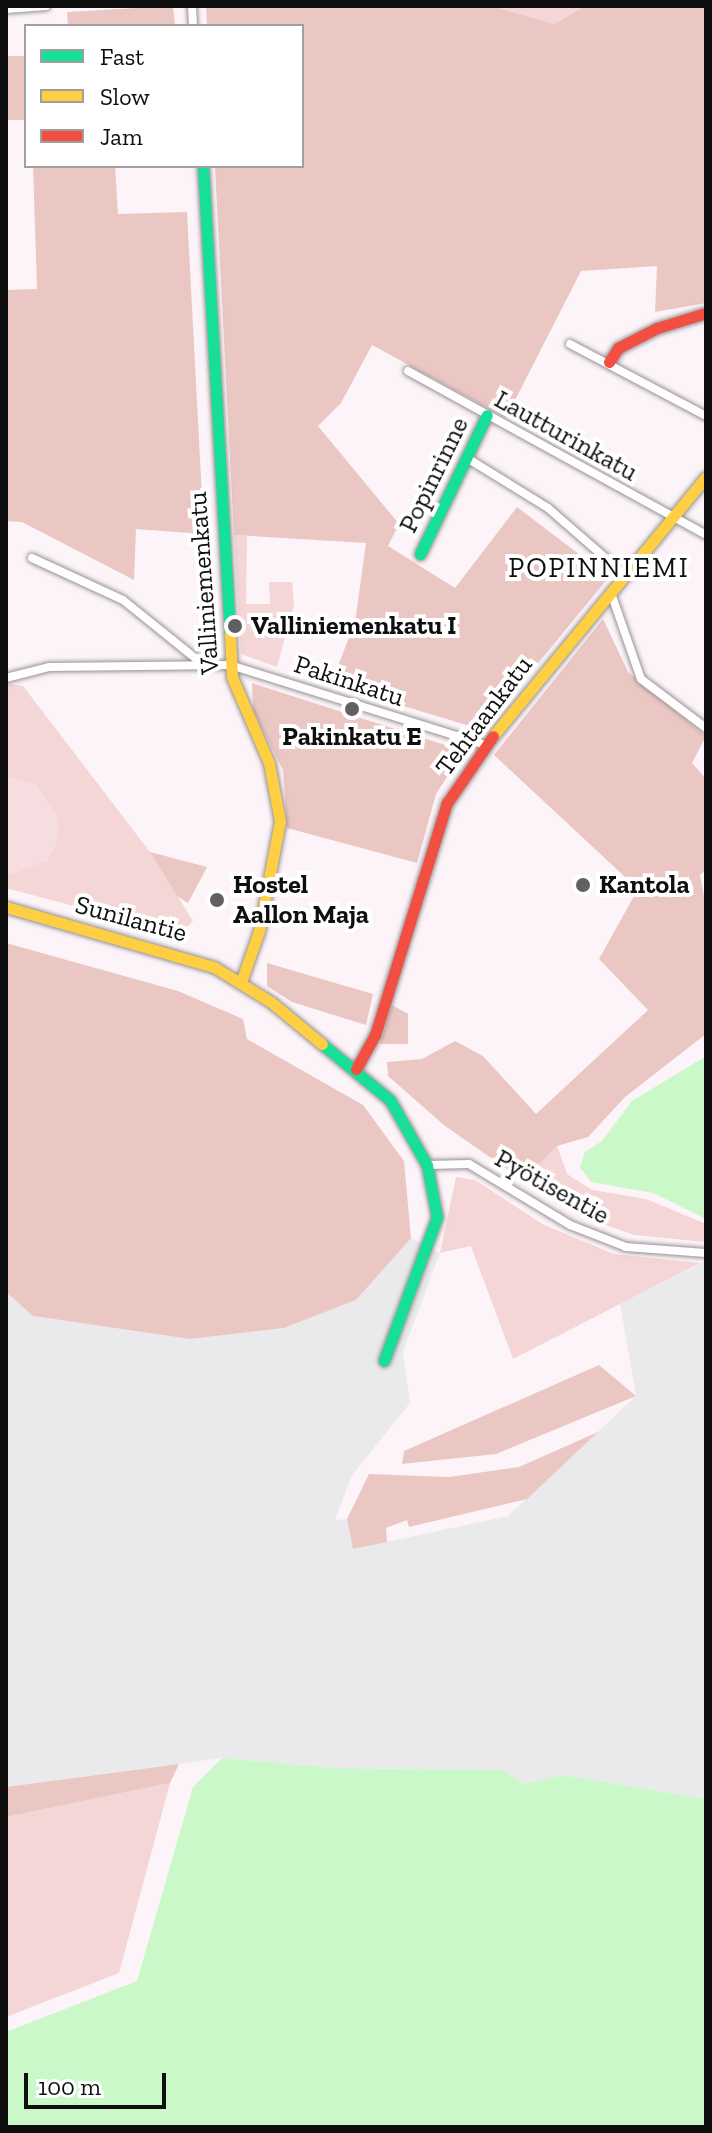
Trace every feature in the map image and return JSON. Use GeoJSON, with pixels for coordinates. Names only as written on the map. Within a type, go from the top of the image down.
{"type":"FeatureCollection","features":[{"type":"Feature","properties":{"kind":"street"},"geometry":{"type":"LineString","coordinates":[[6,9],[46,6]]}},
{"type":"Feature","properties":{"kind":"street","name":"Valliniemenkatu"},"geometry":{"type":"LineString","coordinates":[[203,168],[230,665],[235,692],[273,775],[280,821],[259,931],[241,982]]}},
{"type":"Feature","properties":{"kind":"street"},"geometry":{"type":"LineString","coordinates":[[609,362],[618,348],[657,328],[706,313]]}},
{"type":"Feature","properties":{"kind":"street"},"geometry":{"type":"LineString","coordinates":[[570,344],[706,416]]}},
{"type":"Feature","properties":{"kind":"street","name":"Lautturinkatu"},"geometry":{"type":"LineString","coordinates":[[408,371],[706,535]]}},
{"type":"Feature","properties":{"kind":"street","name":"Popinrinne"},"geometry":{"type":"LineString","coordinates":[[420,554],[487,415]]}},
{"type":"Feature","properties":{"kind":"street"},"geometry":{"type":"LineString","coordinates":[[467,458],[548,508],[625,575]]}},
{"type":"Feature","properties":{"kind":"street","name":"Tehtaankatu"},"geometry":{"type":"LineString","coordinates":[[356,1069],[375,1035],[447,803],[485,745],[706,477]]}},
{"type":"Feature","properties":{"kind":"street"},"geometry":{"type":"LineString","coordinates":[[32,558],[123,600],[199,661]]}},
{"type":"Feature","properties":{"kind":"street"},"geometry":{"type":"LineString","coordinates":[[611,593],[641,679],[706,728]]}},
{"type":"Feature","properties":{"kind":"street","name":"Pakinkatu"},"geometry":{"type":"LineString","coordinates":[[6,678],[49,667],[199,661],[230,665],[485,745]]}},
{"type":"Feature","properties":{"kind":"street","name":"Sunilantie"},"geometry":{"type":"LineString","coordinates":[[6,907],[183,955],[241,982],[356,1069]]}},
{"type":"Feature","properties":{"kind":"street"},"geometry":{"type":"LineString","coordinates":[[356,1069],[399,1112],[427,1165],[437,1217],[384,1360]]}},
{"type":"Feature","properties":{"kind":"street","name":"Pyötisentie"},"geometry":{"type":"LineString","coordinates":[[427,1165],[469,1164],[570,1225],[626,1247],[706,1253]]}},
{"type":"Feature","properties":{"kind":"shaded area"},"geometry":{"type":"Polygon","coordinates":[[[173,6],[175,24],[68,24],[67,12],[173,6]]]}},
{"type":"Feature","properties":{"kind":"shaded area"},"geometry":{"type":"Polygon","coordinates":[[[206,6],[492,6],[554,24],[585,6],[706,6],[706,303],[655,312],[657,266],[581,271],[506,418],[372,345],[341,403],[318,426],[399,524],[388,546],[455,588],[517,507],[609,577],[483,730],[331,684],[355,622],[366,543],[234,535],[215,168],[304,168],[304,24],[207,24],[206,6]]]}},
{"type":"Feature","properties":{"kind":"shaded area"},"geometry":{"type":"Polygon","coordinates":[[[492,6],[585,6],[554,24],[492,6]]]}},
{"type":"Feature","properties":{"kind":"shaded area"},"geometry":{"type":"Polygon","coordinates":[[[6,56],[24,56],[24,120],[6,120],[6,56]]]}},
{"type":"Feature","properties":{"kind":"shaded area"},"geometry":{"type":"Polygon","coordinates":[[[33,168],[115,168],[118,214],[187,212],[204,534],[136,529],[134,580],[22,522],[6,521],[6,290],[37,289],[33,168]]]}},
{"type":"Feature","properties":{"kind":"shaded area"},"geometry":{"type":"Polygon","coordinates":[[[234,535],[247,536],[246,604],[270,604],[269,582],[292,582],[294,604],[277,667],[241,654],[234,535]]]}},
{"type":"Feature","properties":{"kind":"shaded area"},"geometry":{"type":"Polygon","coordinates":[[[603,619],[628,672],[706,736],[692,763],[706,779],[706,870],[700,875],[706,907],[706,1034],[625,1097],[588,1137],[557,1146],[523,1180],[445,1126],[388,1076],[387,1062],[422,1059],[455,1041],[483,1056],[536,1114],[648,1010],[599,959],[638,889],[494,755],[603,619]]]}},
{"type":"Feature","properties":{"kind":"shaded area"},"geometry":{"type":"Polygon","coordinates":[[[6,683],[23,686],[150,852],[193,921],[179,934],[6,888],[6,683]]]}},
{"type":"Feature","properties":{"kind":"shaded area"},"geometry":{"type":"Polygon","coordinates":[[[252,683],[464,751],[436,794],[417,863],[287,828],[283,770],[253,710],[252,683]]]}},
{"type":"Feature","properties":{"kind":"shaded area"},"geometry":{"type":"Polygon","coordinates":[[[6,776],[36,784],[59,820],[57,844],[48,860],[10,875],[6,874],[6,776]]]}},
{"type":"Feature","properties":{"kind":"shaded area"},"geometry":{"type":"Polygon","coordinates":[[[150,852],[207,867],[188,903],[177,896],[150,852]]]}},
{"type":"Feature","properties":{"kind":"shaded area"},"geometry":{"type":"Polygon","coordinates":[[[6,943],[178,991],[243,1019],[247,1039],[363,1105],[404,1161],[411,1238],[356,1300],[284,1328],[190,1339],[33,1316],[6,1292],[6,943]]]}},
{"type":"Feature","properties":{"kind":"shaded area"},"geometry":{"type":"Polygon","coordinates":[[[267,963],[373,994],[366,1025],[292,1002],[267,986],[267,963]]]}},
{"type":"Feature","properties":{"kind":"shaded area"},"geometry":{"type":"Polygon","coordinates":[[[392,1005],[408,1014],[408,1044],[380,1044],[392,1005]]]}},
{"type":"Feature","properties":{"kind":"shaded area"},"geometry":{"type":"Polygon","coordinates":[[[706,1056],[706,1219],[653,1193],[591,1182],[580,1167],[585,1152],[602,1141],[632,1101],[706,1056]]]}},
{"type":"Feature","properties":{"kind":"shaded area"},"geometry":{"type":"Polygon","coordinates":[[[557,1146],[567,1174],[592,1190],[646,1199],[706,1224],[706,1242],[634,1235],[577,1215],[523,1180],[557,1146]]]}},
{"type":"Feature","properties":{"kind":"shaded area"},"geometry":{"type":"Polygon","coordinates":[[[456,1177],[475,1180],[544,1225],[614,1254],[700,1263],[513,1359],[471,1246],[440,1253],[456,1177]]]}},
{"type":"Feature","properties":{"kind":"shaded area"},"geometry":{"type":"Polygon","coordinates":[[[411,1238],[440,1253],[403,1352],[410,1403],[352,1475],[335,1520],[347,1519],[354,1549],[508,1516],[636,1396],[620,1304],[706,1261],[706,1799],[563,1775],[524,1784],[503,1770],[334,1768],[222,1758],[6,1787],[6,1292],[33,1316],[191,1339],[284,1328],[356,1300],[411,1238]]]}},
{"type":"Feature","properties":{"kind":"shaded area"},"geometry":{"type":"Polygon","coordinates":[[[599,1365],[636,1396],[496,1454],[402,1464],[404,1451],[599,1365]]]}},
{"type":"Feature","properties":{"kind":"shaded area"},"geometry":{"type":"Polygon","coordinates":[[[598,1432],[527,1499],[409,1527],[407,1520],[386,1528],[387,1542],[353,1549],[347,1519],[369,1474],[449,1477],[519,1467],[598,1432]]]}},
{"type":"Feature","properties":{"kind":"shaded area"},"geometry":{"type":"Polygon","coordinates":[[[222,1758],[334,1768],[503,1770],[524,1784],[563,1775],[706,1799],[706,2127],[6,2127],[6,2032],[137,1981],[193,1787],[222,1758]]]}},
{"type":"Feature","properties":{"kind":"shaded area"},"geometry":{"type":"Polygon","coordinates":[[[179,1764],[170,1783],[6,1817],[6,1787],[179,1764]]]}},
{"type":"Feature","properties":{"kind":"shaded area"},"geometry":{"type":"Polygon","coordinates":[[[170,1783],[119,1973],[6,2017],[6,1817],[170,1783]]]}},
{"type":"Feature","properties":{"kind":"traffic: fast"},"geometry":{"type":"LineString","coordinates":[[203,168],[230,634]]}},
{"type":"Feature","properties":{"kind":"traffic: fast"},"geometry":{"type":"LineString","coordinates":[[420,554],[487,415]]}},
{"type":"Feature","properties":{"kind":"traffic: fast"},"geometry":{"type":"LineString","coordinates":[[322,1044],[390,1100],[427,1165],[437,1217],[384,1360]]}},
{"type":"Feature","properties":{"kind":"traffic: slow"},"geometry":{"type":"LineString","coordinates":[[493,736],[706,477]]}},
{"type":"Feature","properties":{"kind":"traffic: slow"},"geometry":{"type":"LineString","coordinates":[[230,634],[232,677],[269,763],[280,821],[259,931],[241,982]]}},
{"type":"Feature","properties":{"kind":"traffic: slow"},"geometry":{"type":"LineString","coordinates":[[6,907],[214,967],[271,1002],[322,1044]]}},
{"type":"Feature","properties":{"kind":"traffic: jam"},"geometry":{"type":"LineString","coordinates":[[609,362],[618,348],[657,328],[706,313]]}},
{"type":"Feature","properties":{"kind":"traffic: jam"},"geometry":{"type":"LineString","coordinates":[[356,1069],[375,1035],[447,803],[493,736]]}},
{"type":"Feature","properties":{"kind":"place","name":"Valliniemenkatu I"},"geometry":{"type":"Point","coordinates":[235,626]}},
{"type":"Feature","properties":{"kind":"place","name":"Pakinkatu E"},"geometry":{"type":"Point","coordinates":[352,709]}},
{"type":"Feature","properties":{"kind":"place","name":"Kantola"},"geometry":{"type":"Point","coordinates":[583,885]}},
{"type":"Feature","properties":{"kind":"place","name":"Hostel Aallon Maja"},"geometry":{"type":"Point","coordinates":[217,900]}},
{"type":"Feature","properties":{"kind":"district","name":"POPINNIEMI"},"geometry":{"type":"Point","coordinates":[599,568]}}]}
